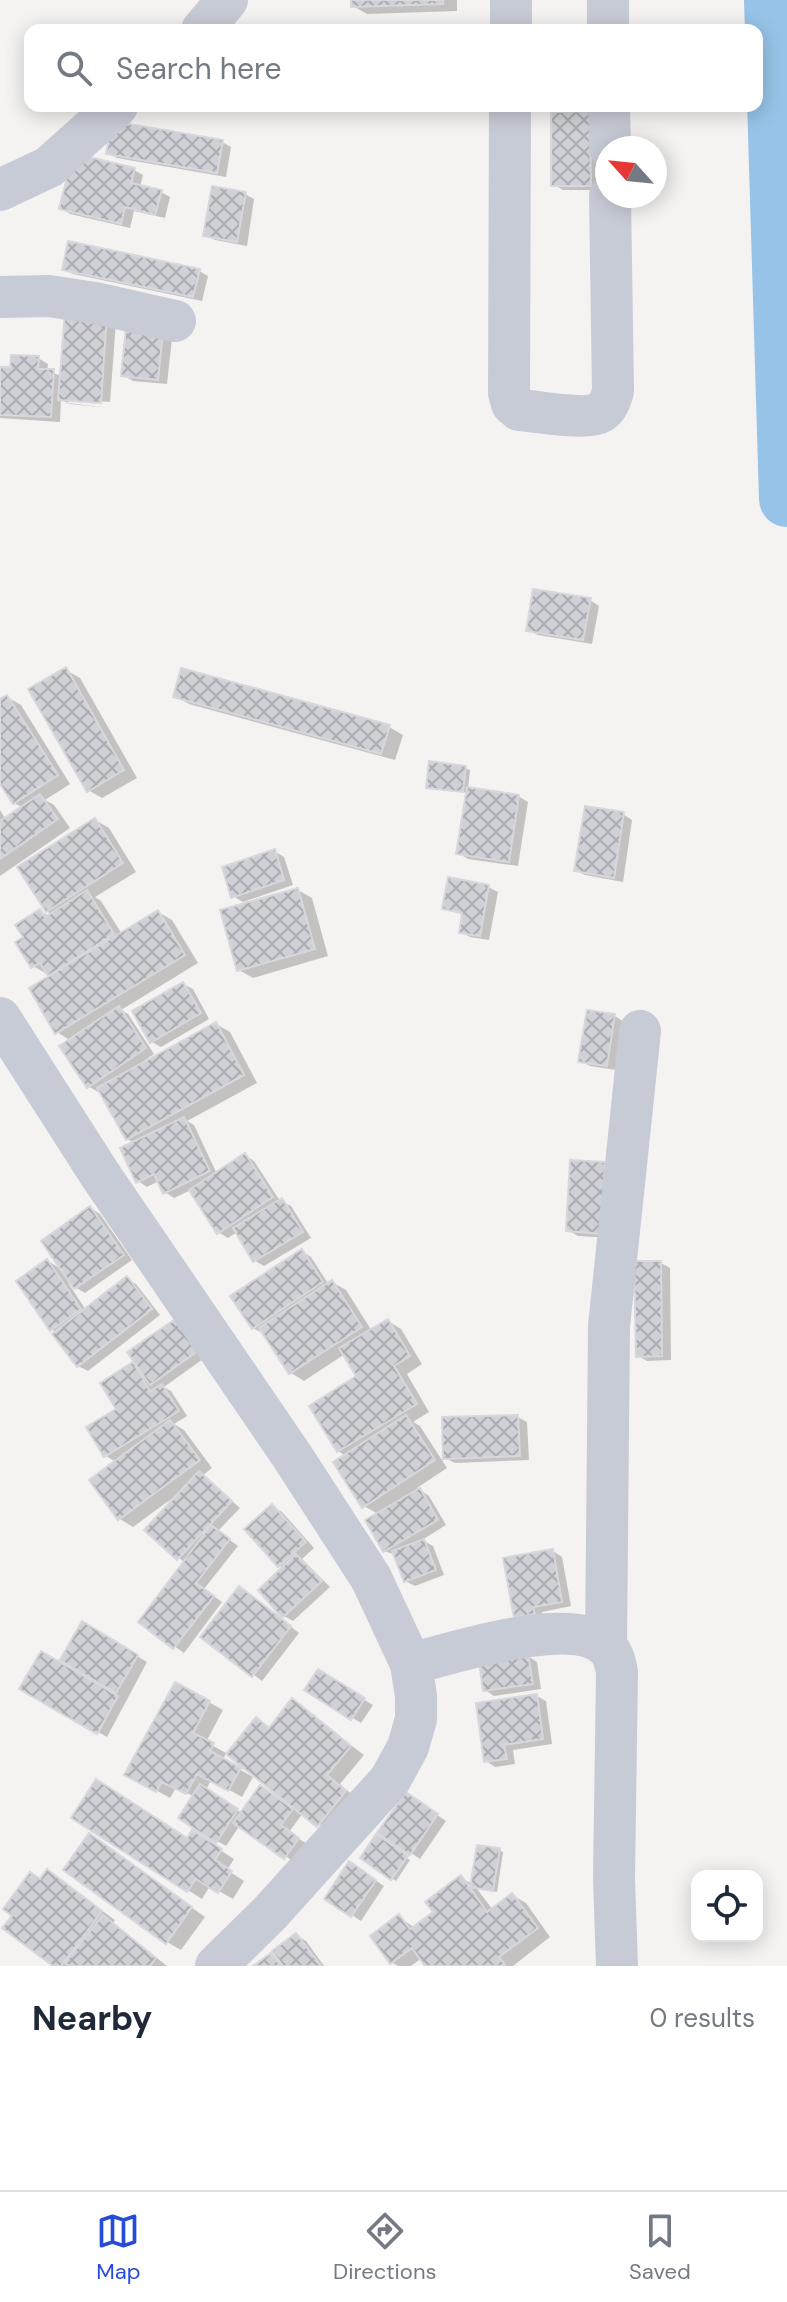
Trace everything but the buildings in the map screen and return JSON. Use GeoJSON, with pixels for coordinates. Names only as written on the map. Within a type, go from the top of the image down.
{"type":"FeatureCollection","features":[{"type":"Feature","properties":{"kind":"street"},"geometry":{"type":"LineString","coordinates":[[207,24],[227,0]]}},
{"type":"Feature","properties":{"kind":"street"},"geometry":{"type":"LineString","coordinates":[[511,0],[511,24]]}},
{"type":"Feature","properties":{"kind":"street"},"geometry":{"type":"LineString","coordinates":[[608,0],[608,24]]}},
{"type":"Feature","properties":{"kind":"street"},"geometry":{"type":"LineString","coordinates":[[0,190],[49,167],[110,112]]}},
{"type":"Feature","properties":{"kind":"street"},"geometry":{"type":"LineString","coordinates":[[510,112],[509,393],[512,404],[519,410],[591,416],[603,412],[609,403],[613,391],[610,208]]}},
{"type":"Feature","properties":{"kind":"street"},"geometry":{"type":"LineString","coordinates":[[609,112],[610,136]]}},
{"type":"Feature","properties":{"kind":"street"},"geometry":{"type":"LineString","coordinates":[[0,297],[49,296],[175,321]]}},
{"type":"Feature","properties":{"kind":"street"},"geometry":{"type":"LineString","coordinates":[[0,1018],[99,1173],[292,1456],[371,1578],[411,1664],[416,1719],[408,1747],[390,1780],[270,1913],[216,1966]]}},
{"type":"Feature","properties":{"kind":"street"},"geometry":{"type":"LineString","coordinates":[[606,1645],[609,1326],[640,1031]]}},
{"type":"Feature","properties":{"kind":"street"},"geometry":{"type":"LineString","coordinates":[[411,1664],[492,1641],[523,1636],[572,1635],[606,1645],[614,1658],[617,1672],[614,1878],[617,1966]]}},
{"type":"Feature","properties":{"kind":"waterway"},"geometry":{"type":"LineString","coordinates":[[772,0],[787,499]]}}]}
